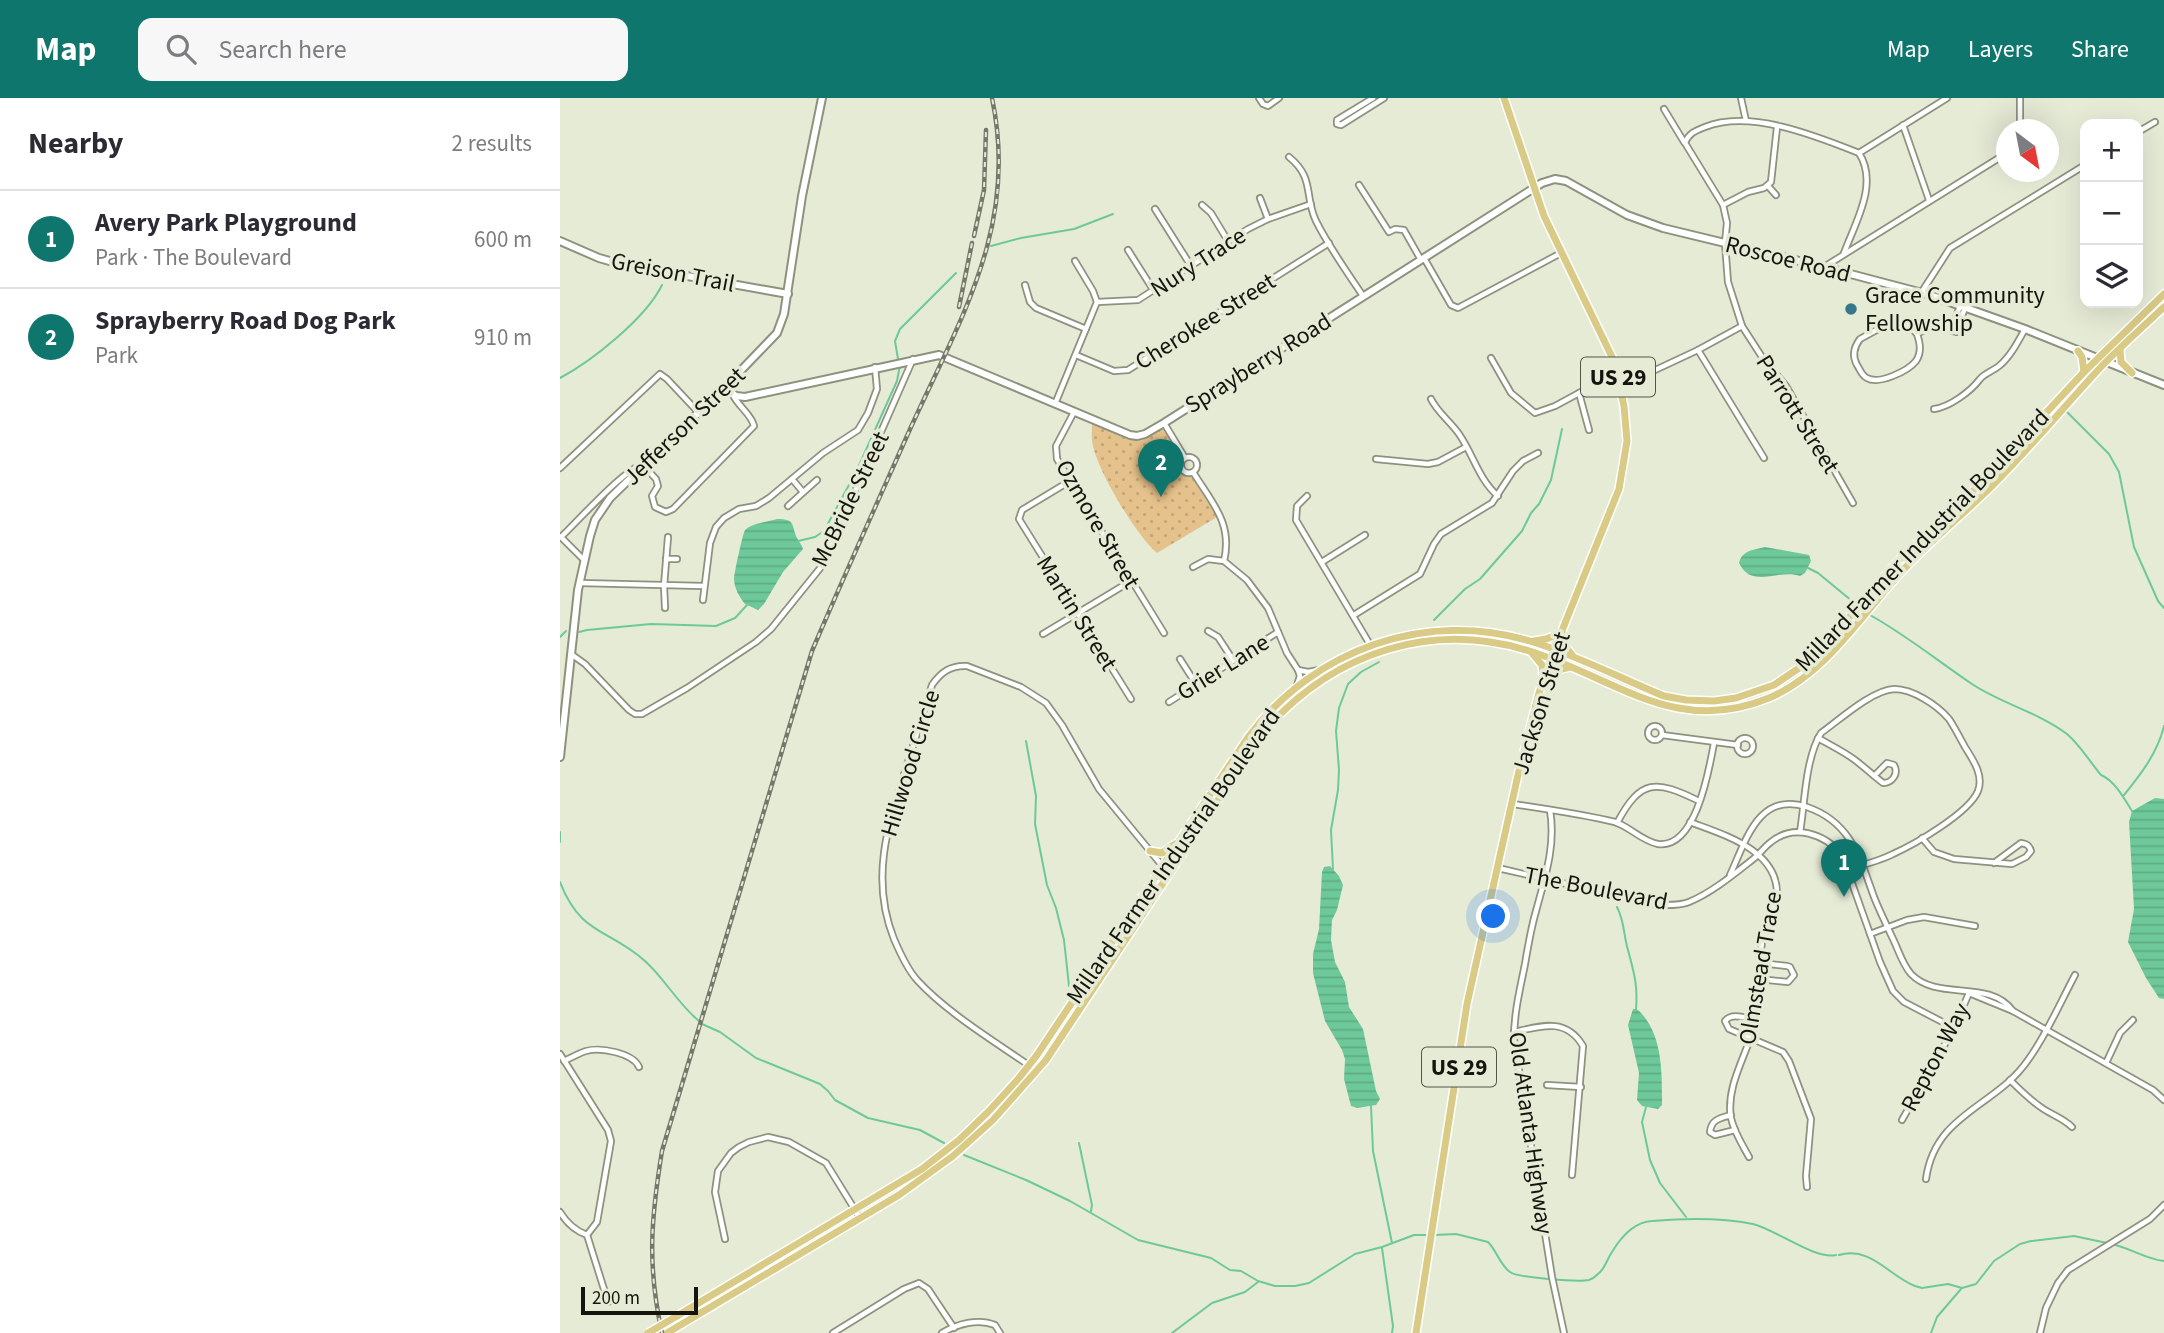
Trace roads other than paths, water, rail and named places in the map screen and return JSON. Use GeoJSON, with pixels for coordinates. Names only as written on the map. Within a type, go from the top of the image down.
{"type":"FeatureCollection","features":[{"type":"Feature","properties":{"kind":"main road","name":"Jackson Street"},"geometry":{"type":"LineString","coordinates":[[1416,1333],[1467,1004],[1532,718],[1554,650],[1620,482],[1627,441],[1617,372],[1606,342],[1544,216],[1504,98]]}},
{"type":"Feature","properties":{"kind":"main road","name":"Millard Farmer Industrial Boulevard"},"geometry":{"type":"LineString","coordinates":[[648,1333],[858,1214],[909,1189],[953,1156],[999,1114],[1037,1071],[1261,735],[1316,683],[1373,649],[1409,634],[1445,630],[1490,633],[1532,642],[1664,696],[1714,701],[1755,693],[1798,670],[1819,652],[1897,562],[1975,489],[2084,372],[2164,294]]}},
{"type":"Feature","properties":{"kind":"main road","name":"Millard Farmer Industrial Boulevard"},"geometry":{"type":"LineString","coordinates":[[667,1333],[858,1214],[947,1149],[989,1111],[1029,1065],[1256,726],[1279,701],[1320,670],[1350,653],[1454,639],[1496,643],[1528,651],[1663,706],[1702,711],[1736,708],[1760,701],[1785,690],[1823,661],[1903,569],[1990,487],[2106,363],[2164,307]]}},
{"type":"Feature","properties":{"kind":"main road"},"geometry":{"type":"LineString","coordinates":[[2120,349],[2121,362],[2132,373]]}},
{"type":"Feature","properties":{"kind":"main road"},"geometry":{"type":"LineString","coordinates":[[2078,351],[2084,372]]}},
{"type":"Feature","properties":{"kind":"main road"},"geometry":{"type":"LineString","coordinates":[[1532,642],[1562,633],[1565,646],[1575,658]]}},
{"type":"Feature","properties":{"kind":"main road"},"geometry":{"type":"LineString","coordinates":[[1528,651],[1540,661],[1544,681],[1558,670],[1570,667]]}},
{"type":"Feature","properties":{"kind":"main road"},"geometry":{"type":"LineString","coordinates":[[1150,851],[1167,851],[1185,833]]}},
{"type":"Feature","properties":{"kind":"street","name":"Jefferson Street"},"geometry":{"type":"LineString","coordinates":[[560,757],[579,583],[590,536],[601,510],[610,498],[777,333],[788,294],[802,196],[822,98]]}},
{"type":"Feature","properties":{"kind":"street"},"geometry":{"type":"LineString","coordinates":[[1259,98],[1268,106],[1279,98]]}},
{"type":"Feature","properties":{"kind":"street"},"geometry":{"type":"LineString","coordinates":[[1373,98],[1337,120],[1337,124],[1340,125],[1384,98]]}},
{"type":"Feature","properties":{"kind":"street"},"geometry":{"type":"LineString","coordinates":[[1741,98],[1745,121]]}},
{"type":"Feature","properties":{"kind":"street"},"geometry":{"type":"LineString","coordinates":[[1859,153],[1947,98]]}},
{"type":"Feature","properties":{"kind":"street"},"geometry":{"type":"LineString","coordinates":[[2020,119],[2021,98]]}},
{"type":"Feature","properties":{"kind":"street"},"geometry":{"type":"LineString","coordinates":[[1664,109],[1723,205],[1748,192],[1768,186],[1772,178],[1777,127]]}},
{"type":"Feature","properties":{"kind":"street"},"geometry":{"type":"LineString","coordinates":[[1685,143],[1689,134],[1712,124],[1745,121],[1791,130],[1859,153],[1866,169],[1868,186],[1844,253]]}},
{"type":"Feature","properties":{"kind":"street"},"geometry":{"type":"LineString","coordinates":[[2143,129],[2155,122]]}},
{"type":"Feature","properties":{"kind":"street"},"geometry":{"type":"LineString","coordinates":[[1903,125],[1929,200]]}},
{"type":"Feature","properties":{"kind":"street"},"geometry":{"type":"LineString","coordinates":[[1289,157],[1306,179],[1314,218],[1363,296]]}},
{"type":"Feature","properties":{"kind":"street"},"geometry":{"type":"LineString","coordinates":[[1824,267],[1996,160]]}},
{"type":"Feature","properties":{"kind":"street"},"geometry":{"type":"LineString","coordinates":[[1921,293],[1950,248],[2080,168]]}},
{"type":"Feature","properties":{"kind":"street","name":"Roscoe Road"},"geometry":{"type":"LineString","coordinates":[[1534,189],[1548,180],[1563,179],[1639,220],[1683,234],[1921,293],[2025,329],[2164,385]]}},
{"type":"Feature","properties":{"kind":"street"},"geometry":{"type":"LineString","coordinates":[[1359,185],[1389,232],[1395,229],[1404,230],[1451,305],[1458,308],[1561,253]]}},
{"type":"Feature","properties":{"kind":"street"},"geometry":{"type":"LineString","coordinates":[[1768,186],[1776,195]]}},
{"type":"Feature","properties":{"kind":"street","name":"Sprayberry Road"},"geometry":{"type":"LineString","coordinates":[[732,393],[745,397],[758,395],[932,355],[945,356],[1133,436],[1146,434],[1534,189]]}},
{"type":"Feature","properties":{"kind":"street"},"geometry":{"type":"LineString","coordinates":[[1260,198],[1268,219]]}},
{"type":"Feature","properties":{"kind":"street","name":"Nury Trace"},"geometry":{"type":"LineString","coordinates":[[1097,302],[1138,300],[1268,219],[1311,204]]}},
{"type":"Feature","properties":{"kind":"street"},"geometry":{"type":"LineString","coordinates":[[1202,205],[1211,213],[1229,241]]}},
{"type":"Feature","properties":{"kind":"street","name":"Parrott Street"},"geometry":{"type":"LineString","coordinates":[[1723,205],[1727,223],[1725,243],[1728,282],[1742,326],[1762,357],[1786,386],[1853,503]]}},
{"type":"Feature","properties":{"kind":"street"},"geometry":{"type":"LineString","coordinates":[[1155,208],[1191,266]]}},
{"type":"Feature","properties":{"kind":"street","name":"Greison Trail"},"geometry":{"type":"LineString","coordinates":[[560,241],[598,258],[620,264],[788,294]]}},
{"type":"Feature","properties":{"kind":"street","name":"Cherokee Street"},"geometry":{"type":"LineString","coordinates":[[1076,355],[1114,371],[1128,370],[1329,243]]}},
{"type":"Feature","properties":{"kind":"street"},"geometry":{"type":"LineString","coordinates":[[1128,250],[1154,291]]}},
{"type":"Feature","properties":{"kind":"street"},"geometry":{"type":"LineString","coordinates":[[1055,404],[1097,302],[1074,261]]}},
{"type":"Feature","properties":{"kind":"street"},"geometry":{"type":"LineString","coordinates":[[1025,285],[1030,302],[1036,308],[1086,329]]}},
{"type":"Feature","properties":{"kind":"street"},"geometry":{"type":"LineString","coordinates":[[1917,334],[1933,326],[1953,331],[1963,307]]}},
{"type":"Feature","properties":{"kind":"street"},"geometry":{"type":"LineString","coordinates":[[1893,321],[1904,321],[1917,334],[1920,344],[1915,362],[1891,377],[1868,379],[1854,360],[1856,344],[1860,339],[1893,321]]}},
{"type":"Feature","properties":{"kind":"street"},"geometry":{"type":"LineString","coordinates":[[1620,386],[1698,350],[1742,326]]}},
{"type":"Feature","properties":{"kind":"street"},"geometry":{"type":"LineString","coordinates":[[1934,410],[1978,384],[1982,377],[2000,366],[2025,329]]}},
{"type":"Feature","properties":{"kind":"street"},"geometry":{"type":"LineString","coordinates":[[1698,350],[1764,458]]}},
{"type":"Feature","properties":{"kind":"street"},"geometry":{"type":"LineString","coordinates":[[1491,358],[1511,393],[1535,413],[1555,406],[1617,372]]}},
{"type":"Feature","properties":{"kind":"street","name":"McBride Street"},"geometry":{"type":"LineString","coordinates":[[570,653],[585,664],[629,710],[642,714],[756,642],[771,629],[825,560],[913,359]]}},
{"type":"Feature","properties":{"kind":"street"},"geometry":{"type":"LineString","coordinates":[[703,600],[710,543],[716,527],[739,509],[761,504],[823,453],[858,430],[877,389],[875,367]]}},
{"type":"Feature","properties":{"kind":"street"},"geometry":{"type":"LineString","coordinates":[[560,468],[660,374],[698,412]]}},
{"type":"Feature","properties":{"kind":"street"},"geometry":{"type":"LineString","coordinates":[[584,561],[560,537],[637,465],[643,465],[658,484],[652,496],[653,503],[664,512],[673,509],[754,426],[754,422],[738,406],[732,393],[725,387]]}},
{"type":"Feature","properties":{"kind":"street"},"geometry":{"type":"LineString","coordinates":[[1579,393],[1589,430]]}},
{"type":"Feature","properties":{"kind":"street"},"geometry":{"type":"LineString","coordinates":[[1431,399],[1439,414],[1458,432],[1488,487],[1498,496]]}},
{"type":"Feature","properties":{"kind":"street","name":"Ozmore Street"},"geometry":{"type":"LineString","coordinates":[[1074,412],[1055,449],[1057,459],[1164,633]]}},
{"type":"Feature","properties":{"kind":"street"},"geometry":{"type":"LineString","coordinates":[[1164,423],[1185,458]]}},
{"type":"Feature","properties":{"kind":"street"},"geometry":{"type":"LineString","coordinates":[[1376,459],[1416,464],[1433,463],[1466,447]]}},
{"type":"Feature","properties":{"kind":"street"},"geometry":{"type":"LineString","coordinates":[[1354,615],[1420,574],[1441,534],[1489,505],[1498,496],[1513,471],[1538,453]]}},
{"type":"Feature","properties":{"kind":"street"},"geometry":{"type":"LineString","coordinates":[[1185,458],[1182,462],[1183,469],[1188,473],[1193,472]]}},
{"type":"Feature","properties":{"kind":"street"},"geometry":{"type":"LineString","coordinates":[[1185,458],[1196,461],[1193,472]]}},
{"type":"Feature","properties":{"kind":"street"},"geometry":{"type":"LineString","coordinates":[[1193,472],[1226,528],[1227,547],[1224,561]]}},
{"type":"Feature","properties":{"kind":"street"},"geometry":{"type":"LineString","coordinates":[[792,479],[803,492]]}},
{"type":"Feature","properties":{"kind":"street"},"geometry":{"type":"LineString","coordinates":[[788,506],[817,480]]}},
{"type":"Feature","properties":{"kind":"street","name":"Martin Street"},"geometry":{"type":"LineString","coordinates":[[1070,481],[1022,510],[1019,516],[1131,699]]}},
{"type":"Feature","properties":{"kind":"street"},"geometry":{"type":"LineString","coordinates":[[1307,496],[1297,506],[1296,517],[1373,649]]}},
{"type":"Feature","properties":{"kind":"street"},"geometry":{"type":"LineString","coordinates":[[1322,562],[1365,535]]}},
{"type":"Feature","properties":{"kind":"street"},"geometry":{"type":"LineString","coordinates":[[664,608],[668,537]]}},
{"type":"Feature","properties":{"kind":"street"},"geometry":{"type":"LineString","coordinates":[[666,559],[677,559]]}},
{"type":"Feature","properties":{"kind":"street"},"geometry":{"type":"LineString","coordinates":[[1193,567],[1208,559],[1224,561],[1256,590],[1268,608],[1287,653],[1298,670],[1300,676],[1297,686]]}},
{"type":"Feature","properties":{"kind":"street"},"geometry":{"type":"LineString","coordinates":[[1043,634],[1130,581]]}},
{"type":"Feature","properties":{"kind":"street"},"geometry":{"type":"LineString","coordinates":[[579,583],[704,586]]}},
{"type":"Feature","properties":{"kind":"street"},"geometry":{"type":"LineString","coordinates":[[1208,631],[1218,637],[1233,660]]}},
{"type":"Feature","properties":{"kind":"street","name":"Grier Lane"},"geometry":{"type":"LineString","coordinates":[[1168,702],[1278,632]]}},
{"type":"Feature","properties":{"kind":"street"},"geometry":{"type":"LineString","coordinates":[[1180,659],[1196,684]]}},
{"type":"Feature","properties":{"kind":"street","name":"Hillwood Circle"},"geometry":{"type":"LineString","coordinates":[[1037,1071],[961,1017],[919,982],[897,946],[883,907],[881,866],[888,827],[932,685],[939,676],[949,669],[967,666],[1006,680],[1034,694],[1046,704],[1057,717],[1099,789],[1169,874]]}},
{"type":"Feature","properties":{"kind":"street"},"geometry":{"type":"LineString","coordinates":[[1298,670],[1320,670]]}},
{"type":"Feature","properties":{"kind":"street"},"geometry":{"type":"LineString","coordinates":[[1848,869],[1892,855],[1922,838],[1962,812],[1979,788],[1980,775],[1976,765],[1948,719],[1920,696],[1895,689],[1886,691],[1821,733],[1811,760],[1800,832],[1823,838],[1842,855],[1887,981],[1894,991],[1904,1002],[1954,1028]]}},
{"type":"Feature","properties":{"kind":"street"},"geometry":{"type":"LineString","coordinates":[[1662,735],[1738,745]]}},
{"type":"Feature","properties":{"kind":"street"},"geometry":{"type":"LineString","coordinates":[[1818,738],[1853,758],[1882,783],[1887,783],[1895,775],[1896,768],[1887,763],[1874,776]]}},
{"type":"Feature","properties":{"kind":"street"},"geometry":{"type":"LineString","coordinates":[[1513,804],[1617,823],[1656,844],[1667,844],[1682,836],[1690,822],[1707,783],[1714,743]]}},
{"type":"Feature","properties":{"kind":"street"},"geometry":{"type":"LineString","coordinates":[[1617,823],[1632,798],[1646,789],[1663,786],[1674,788],[1699,801]]}},
{"type":"Feature","properties":{"kind":"street"},"geometry":{"type":"LineString","coordinates":[[1730,876],[1755,821],[1772,808],[1797,804],[1837,823],[1853,843],[1888,927],[1908,970],[1916,979],[1936,989],[1969,993],[2013,1011],[2153,1090],[2164,1100]]}},
{"type":"Feature","properties":{"kind":"street","name":"Old Atlanta Highway"},"geometry":{"type":"LineString","coordinates":[[1550,810],[1553,825],[1552,848],[1535,913],[1514,1032],[1563,1333]]}},
{"type":"Feature","properties":{"kind":"street","name":"Olmstead Trace"},"geometry":{"type":"LineString","coordinates":[[1690,822],[1745,845],[1759,855],[1773,873],[1777,893],[1776,906],[1763,932],[1751,1039],[1731,1096],[1731,1115],[1735,1130],[1749,1157]]}},
{"type":"Feature","properties":{"kind":"street","name":"The Boulevard"},"geometry":{"type":"LineString","coordinates":[[1498,867],[1657,905],[1674,905],[1697,898],[1759,855],[1769,842],[1800,832]]}},
{"type":"Feature","properties":{"kind":"street"},"geometry":{"type":"LineString","coordinates":[[1922,838],[1934,852],[1942,856],[1994,863],[2016,863],[2031,851],[2030,847],[2021,843],[1994,863]]}},
{"type":"Feature","properties":{"kind":"street"},"geometry":{"type":"LineString","coordinates":[[1870,934],[1907,920],[1924,918],[1975,926]]}},
{"type":"Feature","properties":{"kind":"street"},"geometry":{"type":"LineString","coordinates":[[1759,979],[1788,982],[1794,975],[1790,967],[1760,963]]}},
{"type":"Feature","properties":{"kind":"street"},"geometry":{"type":"LineString","coordinates":[[1926,1179],[1936,1149],[1953,1123],[2010,1080],[2028,1061],[2075,975]]}},
{"type":"Feature","properties":{"kind":"street","name":"Repton Way"},"geometry":{"type":"LineString","coordinates":[[1902,1121],[1954,1028],[1969,993]]}},
{"type":"Feature","properties":{"kind":"street"},"geometry":{"type":"LineString","coordinates":[[1755,1020],[1735,1016],[1728,1017],[1725,1021],[1729,1029],[1773,1046],[1785,1054],[1811,1119],[1807,1187]]}},
{"type":"Feature","properties":{"kind":"street"},"geometry":{"type":"LineString","coordinates":[[2106,1063],[2120,1033],[2133,1020]]}},
{"type":"Feature","properties":{"kind":"street"},"geometry":{"type":"LineString","coordinates":[[1514,1032],[1546,1025],[1557,1026],[1574,1034],[1583,1046],[1572,1175]]}},
{"type":"Feature","properties":{"kind":"street"},"geometry":{"type":"LineString","coordinates":[[564,1061],[586,1051],[599,1049],[631,1058],[638,1062],[639,1067]]}},
{"type":"Feature","properties":{"kind":"street"},"geometry":{"type":"LineString","coordinates":[[560,1054],[608,1130],[611,1141],[597,1222],[587,1235]]}},
{"type":"Feature","properties":{"kind":"street"},"geometry":{"type":"LineString","coordinates":[[2010,1080],[2029,1099],[2072,1127]]}},
{"type":"Feature","properties":{"kind":"street"},"geometry":{"type":"LineString","coordinates":[[1547,1085],[1581,1087]]}},
{"type":"Feature","properties":{"kind":"street"},"geometry":{"type":"LineString","coordinates":[[1731,1115],[1715,1120],[1710,1126],[1710,1132],[1716,1135],[1735,1130]]}},
{"type":"Feature","properties":{"kind":"street"},"geometry":{"type":"LineString","coordinates":[[725,1239],[715,1192],[718,1171],[731,1153],[749,1142],[768,1137],[789,1142],[826,1163],[858,1214]]}},
{"type":"Feature","properties":{"kind":"street"},"geometry":{"type":"LineString","coordinates":[[2040,1333],[2046,1308],[2058,1283],[2068,1270],[2150,1219],[2164,1205]]}},
{"type":"Feature","properties":{"kind":"street"},"geometry":{"type":"LineString","coordinates":[[560,1212],[576,1230],[587,1235],[608,1302]]}},
{"type":"Feature","properties":{"kind":"street"},"geometry":{"type":"LineString","coordinates":[[833,1333],[904,1289],[919,1283],[928,1289],[954,1328]]}},
{"type":"Feature","properties":{"kind":"street"},"geometry":{"type":"LineString","coordinates":[[942,1333],[980,1321],[995,1325],[1000,1333]]}},
{"type":"Feature","properties":{"kind":"waterway"},"geometry":{"type":"LineString","coordinates":[[991,246],[1074,229],[1113,214]]}},
{"type":"Feature","properties":{"kind":"waterway"},"geometry":{"type":"LineString","coordinates":[[898,359],[895,341],[900,329],[956,273]]}},
{"type":"Feature","properties":{"kind":"waterway"},"geometry":{"type":"LineString","coordinates":[[560,378],[617,338],[644,311],[662,285]]}},
{"type":"Feature","properties":{"kind":"waterway"},"geometry":{"type":"LineString","coordinates":[[798,541],[815,537],[824,531],[856,472],[897,381],[900,365]]}},
{"type":"Feature","properties":{"kind":"waterway"},"geometry":{"type":"LineString","coordinates":[[2066,411],[2109,454],[2119,472],[2134,547],[2158,601],[2164,608]]}},
{"type":"Feature","properties":{"kind":"waterway"},"geometry":{"type":"LineString","coordinates":[[1434,620],[1465,589],[1480,579],[1522,531],[1551,480],[1562,429]]}},
{"type":"Feature","properties":{"kind":"waterway"},"geometry":{"type":"LineString","coordinates":[[1808,568],[1852,601]]}},
{"type":"Feature","properties":{"kind":"waterway"},"geometry":{"type":"LineString","coordinates":[[579,632],[651,624],[716,626],[735,618],[747,605]]}},
{"type":"Feature","properties":{"kind":"waterway"},"geometry":{"type":"LineString","coordinates":[[1870,615],[1972,684],[2067,734],[2101,775],[2115,786],[2132,811]]}},
{"type":"Feature","properties":{"kind":"waterway"},"geometry":{"type":"LineString","coordinates":[[560,637],[566,631]]}},
{"type":"Feature","properties":{"kind":"waterway"},"geometry":{"type":"LineString","coordinates":[[1333,869],[1331,830],[1338,790],[1336,731],[1339,708],[1348,684],[1361,672],[1379,662]]}},
{"type":"Feature","properties":{"kind":"waterway"},"geometry":{"type":"LineString","coordinates":[[2124,795],[2153,754],[2164,726]]}},
{"type":"Feature","properties":{"kind":"waterway"},"geometry":{"type":"LineString","coordinates":[[1026,741],[1036,796],[1035,824],[1047,885],[1064,940],[1069,986]]}},
{"type":"Feature","properties":{"kind":"waterway"},"geometry":{"type":"LineString","coordinates":[[560,832],[560,842]]}},
{"type":"Feature","properties":{"kind":"waterway"},"geometry":{"type":"LineString","coordinates":[[560,882],[568,900],[586,922],[645,961],[699,1021]]}},
{"type":"Feature","properties":{"kind":"waterway"},"geometry":{"type":"LineString","coordinates":[[1617,907],[1635,979],[1636,1010]]}},
{"type":"Feature","properties":{"kind":"waterway"},"geometry":{"type":"LineString","coordinates":[[702,1024],[720,1032],[756,1058],[820,1084],[835,1100],[868,1118],[920,1130],[944,1143]]}},
{"type":"Feature","properties":{"kind":"waterway"},"geometry":{"type":"LineString","coordinates":[[1371,1106],[1373,1151],[1392,1243]]}},
{"type":"Feature","properties":{"kind":"waterway"},"geometry":{"type":"LineString","coordinates":[[1646,1107],[1642,1122],[1650,1160],[1660,1183],[1686,1217]]}},
{"type":"Feature","properties":{"kind":"waterway"},"geometry":{"type":"LineString","coordinates":[[1079,1143],[1091,1211]]}},
{"type":"Feature","properties":{"kind":"waterway"},"geometry":{"type":"LineString","coordinates":[[964,1155],[1070,1201],[1138,1240],[1211,1258],[1230,1270],[1241,1271],[1258,1281],[1275,1286],[1309,1283],[1355,1254],[1414,1235],[1428,1235]]}},
{"type":"Feature","properties":{"kind":"waterway"},"geometry":{"type":"LineString","coordinates":[[1435,1235],[1456,1234],[1488,1242],[1510,1272],[1562,1280],[1593,1278],[1624,1236],[1639,1224],[1652,1221],[1702,1219],[1753,1224],[1807,1249],[1836,1255]]}},
{"type":"Feature","properties":{"kind":"waterway"},"geometry":{"type":"LineString","coordinates":[[1839,1255],[1850,1253],[1870,1258],[1922,1288],[1948,1284],[1962,1288],[1976,1284],[1994,1261],[2020,1244],[2074,1236],[2107,1243]]}},
{"type":"Feature","properties":{"kind":"waterway"},"geometry":{"type":"LineString","coordinates":[[2112,1244],[2164,1261]]}},
{"type":"Feature","properties":{"kind":"waterway"},"geometry":{"type":"LineString","coordinates":[[1382,1248],[1392,1333]]}},
{"type":"Feature","properties":{"kind":"waterway"},"geometry":{"type":"LineString","coordinates":[[1172,1333],[1212,1303],[1245,1292],[1258,1282]]}},
{"type":"Feature","properties":{"kind":"waterway"},"geometry":{"type":"LineString","coordinates":[[1931,1333],[1937,1317],[1961,1289]]}},
{"type":"Feature","properties":{"kind":"railway"},"geometry":{"type":"LineString","coordinates":[[662,1333],[654,1285],[652,1242],[662,1151],[812,651],[949,347],[980,269],[998,188],[998,144],[992,98]]}},
{"type":"Feature","properties":{"kind":"railway"},"geometry":{"type":"LineString","coordinates":[[974,236],[984,190],[986,130]]}},
{"type":"Feature","properties":{"kind":"railway"},"geometry":{"type":"LineString","coordinates":[[959,307],[972,243]]}},
{"type":"Feature","properties":{"kind":"place","name":"Grace Community Fellowship"},"geometry":{"type":"Point","coordinates":[1851,309]}},
{"type":"Feature","properties":{"kind":"place","name":"Sprayberry Road Dog Park"},"geometry":{"type":"Point","coordinates":[1161,497]}},
{"type":"Feature","properties":{"kind":"place","name":"Avery Park Playground"},"geometry":{"type":"Point","coordinates":[1844,897]}}]}
